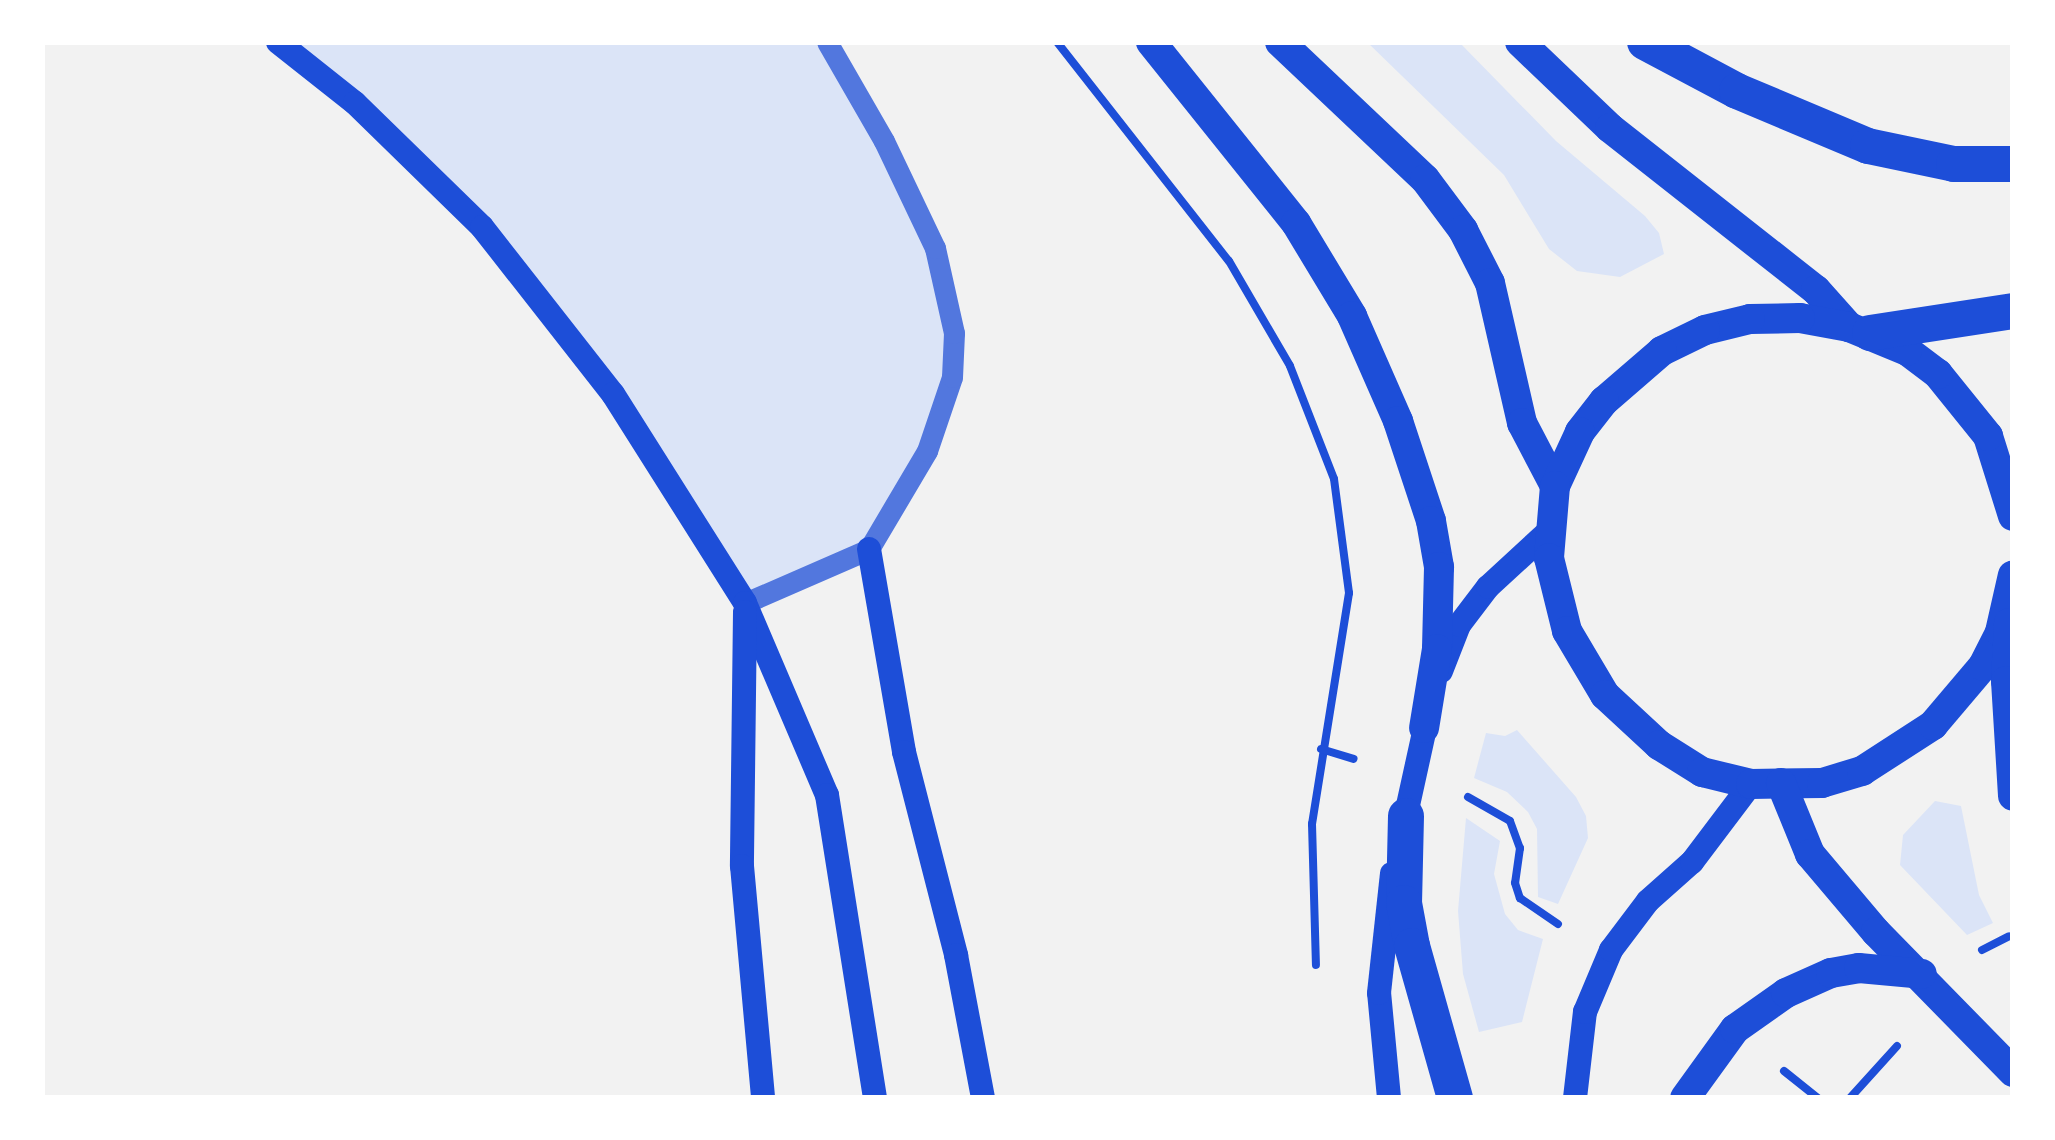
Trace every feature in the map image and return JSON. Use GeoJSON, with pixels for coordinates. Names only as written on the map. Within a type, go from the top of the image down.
{"type":"FeatureCollection","features":[{"type":"Feature","properties":{"kind":"highway"},"geometry":{"type":"LineString","coordinates":[[1645,42],[1769,106],[1868,146],[1954,164],[2013,164]]}},
{"type":"Feature","properties":{"kind":"highway"},"geometry":{"type":"LineString","coordinates":[[1860,330],[2013,311]]}},
{"type":"Feature","properties":{"kind":"highway"},"geometry":{"type":"LineString","coordinates":[[1406,816],[1404,903],[1455,1098]]}},
{"type":"Feature","properties":{"kind":"main road"},"geometry":{"type":"LineString","coordinates":[[278,42],[355,104],[482,226],[614,394],[745,604],[827,795],[874,1098]]}},
{"type":"Feature","properties":{"kind":"main road"},"geometry":{"type":"LineString","coordinates":[[1151,42],[1296,224],[1352,316],[1398,421],[1431,521],[1438,567],[1437,649],[1381,949],[1378,993],[1388,1098]]}},
{"type":"Feature","properties":{"kind":"main road"},"geometry":{"type":"LineString","coordinates":[[1280,42],[1425,179],[1463,230],[1490,283],[1522,423],[1555,486]]}},
{"type":"Feature","properties":{"kind":"main road"},"geometry":{"type":"LineString","coordinates":[[1520,42],[1610,128],[1860,330]]}},
{"type":"Feature","properties":{"kind":"main road"},"geometry":{"type":"LineString","coordinates":[[2012,583],[1983,666],[1933,725],[1862,771],[1822,783],[1766,784],[1702,772],[1659,745],[1605,695],[1568,631],[1549,558],[1555,486],[1580,432],[1626,379],[1662,351],[1705,330],[1750,319],[1800,318],[1860,330],[1907,351],[1965,403],[1988,436],[2013,516]]}},
{"type":"Feature","properties":{"kind":"main road"},"geometry":{"type":"LineString","coordinates":[[1424,728],[1460,625],[1488,587],[1551,529]]}},
{"type":"Feature","properties":{"kind":"main road"},"geometry":{"type":"LineString","coordinates":[[868,549],[904,752],[956,955],[982,1098]]}},
{"type":"Feature","properties":{"kind":"main road"},"geometry":{"type":"LineString","coordinates":[[2012,583],[2006,681],[2013,796]]}},
{"type":"Feature","properties":{"kind":"main road"},"geometry":{"type":"LineString","coordinates":[[745,604],[742,866],[763,1098]]}},
{"type":"Feature","properties":{"kind":"main road"},"geometry":{"type":"LineString","coordinates":[[1766,784],[1810,854],[1876,932],[2013,1072]]}},
{"type":"Feature","properties":{"kind":"main road"},"geometry":{"type":"LineString","coordinates":[[1575,1098],[1585,1012],[1612,950],[1648,902],[1766,784]]}},
{"type":"Feature","properties":{"kind":"main road"},"geometry":{"type":"LineString","coordinates":[[1685,1098],[1735,1029],[1786,993],[1831,973],[1859,968],[1922,974]]}},
{"type":"Feature","properties":{"kind":"street"},"geometry":{"type":"LineString","coordinates":[[745,604],[868,549],[907,490],[943,415],[954,333],[948,292],[915,202],[827,42]]}},
{"type":"Feature","properties":{"kind":"path"},"geometry":{"type":"LineString","coordinates":[[1057,42],[1229,262],[1272,330],[1323,441],[1342,514],[1349,593],[1347,631],[1321,749],[1312,824],[1317,969]]}},
{"type":"Feature","properties":{"kind":"path"},"geometry":{"type":"LineString","coordinates":[[1321,749],[1353,758]]}},
{"type":"Feature","properties":{"kind":"path"},"geometry":{"type":"LineString","coordinates":[[1461,795],[1484,802],[1510,821],[1520,848],[1515,883],[1520,898],[1558,924]]}},
{"type":"Feature","properties":{"kind":"path"},"geometry":{"type":"LineString","coordinates":[[1976,953],[2009,936]]}},
{"type":"Feature","properties":{"kind":"path"},"geometry":{"type":"LineString","coordinates":[[1850,1098],[1907,1035]]}},
{"type":"Feature","properties":{"kind":"path"},"geometry":{"type":"LineString","coordinates":[[1770,1058],[1818,1098]]}},
{"type":"Feature","properties":{"kind":"shaded area"},"geometry":{"type":"Polygon","coordinates":[[[278,42],[827,42],[935,248],[952,377],[869,549],[745,603],[482,227],[278,42]]]}},
{"type":"Feature","properties":{"kind":"shaded area"},"geometry":{"type":"Polygon","coordinates":[[[1367,42],[1459,42],[1556,141],[1645,216],[1659,233],[1664,254],[1620,277],[1577,271],[1549,249],[1504,175],[1367,42]]]}},
{"type":"Feature","properties":{"kind":"shaded area"},"geometry":{"type":"Polygon","coordinates":[[[1517,730],[1576,797],[1586,816],[1588,838],[1558,904],[1538,897],[1537,829],[1528,812],[1507,792],[1474,778],[1486,733],[1505,736],[1517,730]]]}},
{"type":"Feature","properties":{"kind":"shaded area"},"geometry":{"type":"Polygon","coordinates":[[[1935,801],[1961,806],[1979,895],[1993,923],[1967,935],[1900,865],[1903,835],[1935,801]]]}},
{"type":"Feature","properties":{"kind":"shaded area"},"geometry":{"type":"Polygon","coordinates":[[[1466,818],[1500,841],[1494,874],[1505,914],[1518,930],[1543,939],[1522,1022],[1479,1032],[1463,974],[1458,911],[1466,818]]]}}]}
